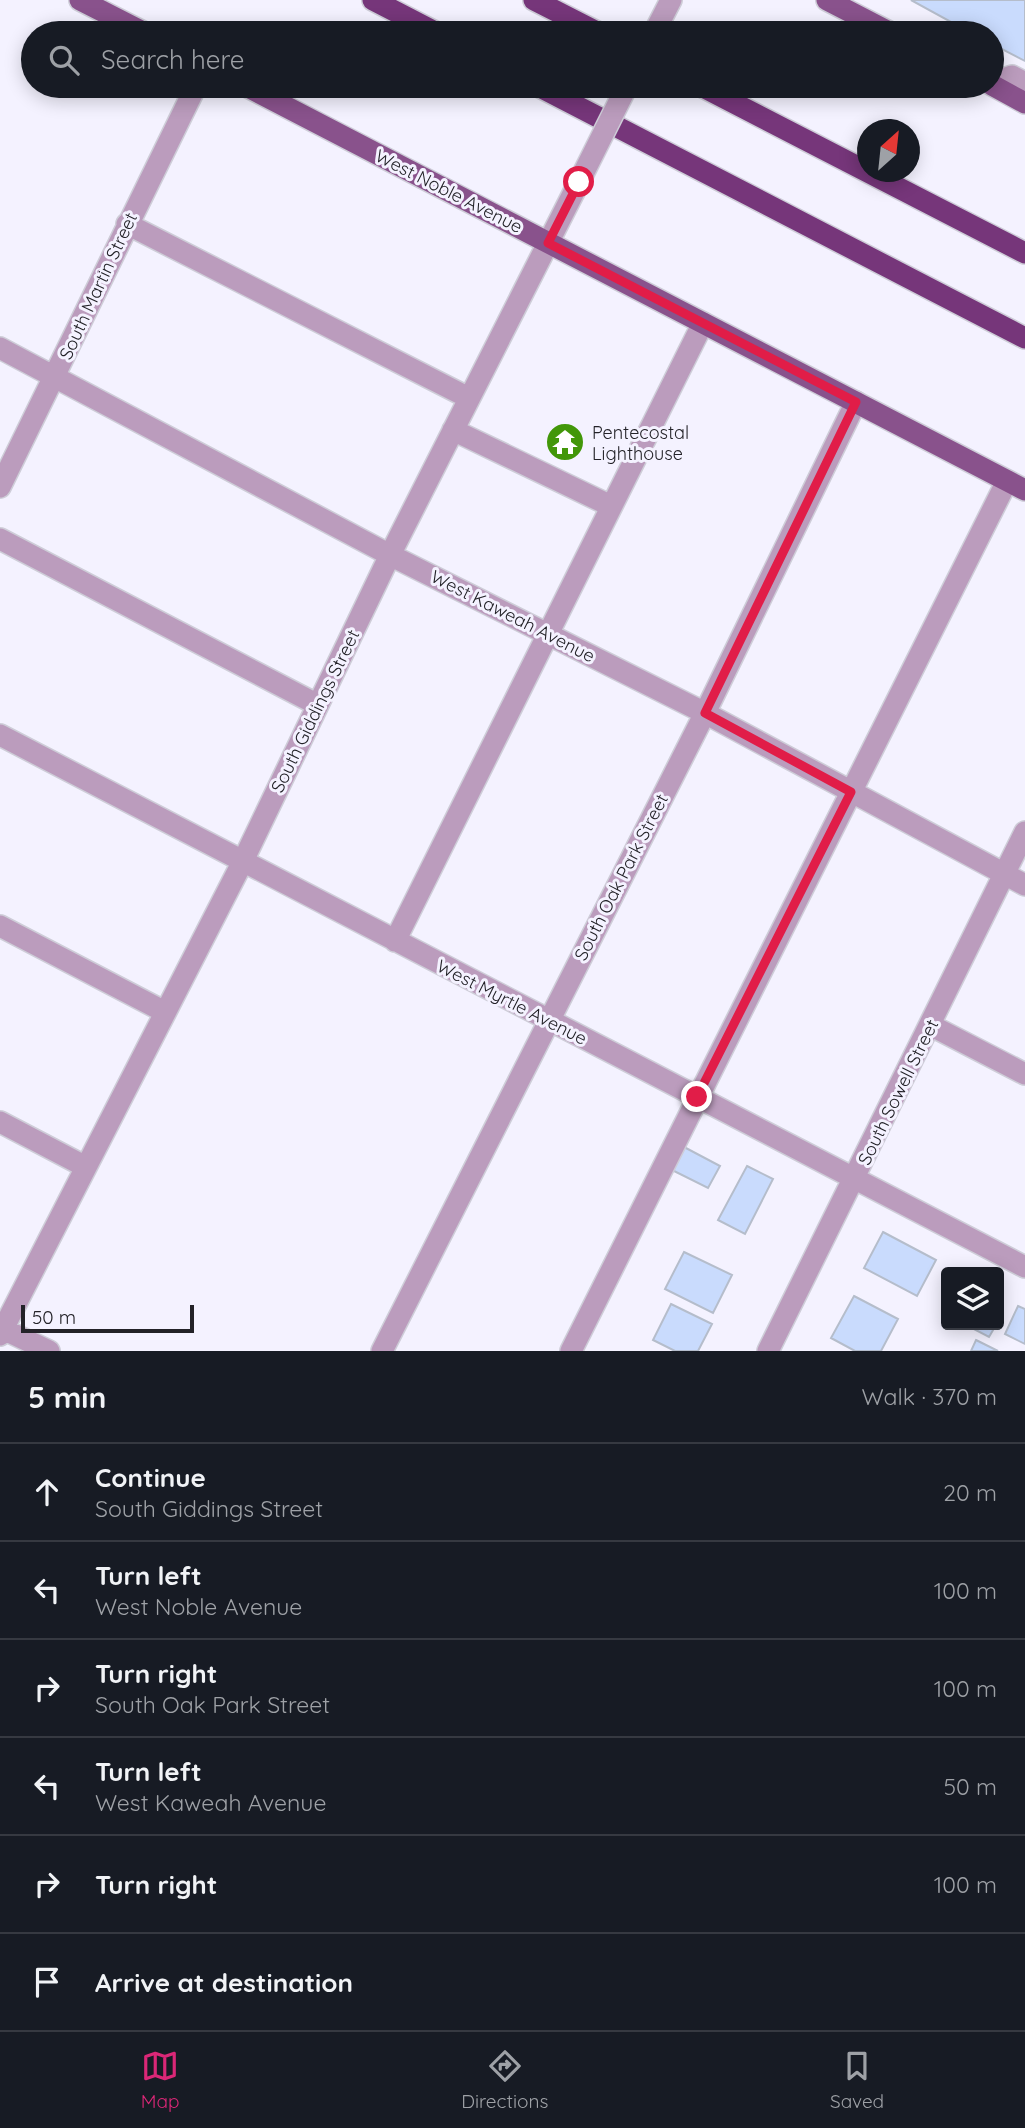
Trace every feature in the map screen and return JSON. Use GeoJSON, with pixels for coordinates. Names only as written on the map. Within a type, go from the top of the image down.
{"type":"FeatureCollection","features":[{"type":"Feature","properties":{"kind":"highway"},"geometry":{"type":"LineString","coordinates":[[373,0],[414,21]]}},
{"type":"Feature","properties":{"kind":"highway"},"geometry":{"type":"LineString","coordinates":[[534,0],[575,21]]}},
{"type":"Feature","properties":{"kind":"highway"},"geometry":{"type":"LineString","coordinates":[[561,98],[1025,338]]}},
{"type":"Feature","properties":{"kind":"highway"},"geometry":{"type":"LineString","coordinates":[[724,98],[1025,253]]}},
{"type":"Feature","properties":{"kind":"main road"},"geometry":{"type":"LineString","coordinates":[[80,0],[121,21]]}},
{"type":"Feature","properties":{"kind":"main road"},"geometry":{"type":"LineString","coordinates":[[827,0],[868,21]]}},
{"type":"Feature","properties":{"kind":"main road"},"geometry":{"type":"LineString","coordinates":[[1004,91],[1025,103]]}},
{"type":"Feature","properties":{"kind":"main road","name":"West Noble Avenue"},"geometry":{"type":"LineString","coordinates":[[269,98],[1016,485]]}},
{"type":"Feature","properties":{"kind":"street"},"geometry":{"type":"LineString","coordinates":[[660,21],[669,3]]}},
{"type":"Feature","properties":{"kind":"street"},"geometry":{"type":"LineString","coordinates":[[1004,79],[1012,76],[1025,83]]}},
{"type":"Feature","properties":{"kind":"street","name":"South Martin Street"},"geometry":{"type":"LineString","coordinates":[[0,487],[56,376],[127,223],[191,98]]}},
{"type":"Feature","properties":{"kind":"street","name":"South Giddings Street"},"geometry":{"type":"LineString","coordinates":[[3,1323],[242,863],[390,555],[621,98]]}},
{"type":"Feature","properties":{"kind":"street"},"geometry":{"type":"LineString","coordinates":[[127,223],[469,398]]}},
{"type":"Feature","properties":{"kind":"street"},"geometry":{"type":"LineString","coordinates":[[395,941],[703,323]]}},
{"type":"Feature","properties":{"kind":"street","name":"West Kaweah Avenue"},"geometry":{"type":"LineString","coordinates":[[0,348],[390,555],[705,713],[1025,885]]}},
{"type":"Feature","properties":{"kind":"street","name":"South Oak Park Street"},"geometry":{"type":"LineString","coordinates":[[382,1351],[705,713],[856,402]]}},
{"type":"Feature","properties":{"kind":"street"},"geometry":{"type":"LineString","coordinates":[[453,430],[611,506]]}},
{"type":"Feature","properties":{"kind":"street"},"geometry":{"type":"LineString","coordinates":[[571,1351],[851,792],[1016,485]]}},
{"type":"Feature","properties":{"kind":"street"},"geometry":{"type":"LineString","coordinates":[[0,539],[318,705]]}},
{"type":"Feature","properties":{"kind":"street","name":"West Myrtle Avenue"},"geometry":{"type":"LineString","coordinates":[[0,735],[242,863],[1025,1267]]}},
{"type":"Feature","properties":{"kind":"street","name":"South Sowell Street"},"geometry":{"type":"LineString","coordinates":[[768,1351],[1025,832]]}},
{"type":"Feature","properties":{"kind":"street"},"geometry":{"type":"LineString","coordinates":[[0,926],[165,1012]]}},
{"type":"Feature","properties":{"kind":"street"},"geometry":{"type":"LineString","coordinates":[[930,1025],[1025,1074]]}},
{"type":"Feature","properties":{"kind":"street"},"geometry":{"type":"LineString","coordinates":[[0,1122],[86,1167]]}},
{"type":"Feature","properties":{"kind":"street"},"geometry":{"type":"LineString","coordinates":[[3,1323],[49,1351]]}},
{"type":"Feature","properties":{"kind":"building"},"geometry":{"type":"Polygon","coordinates":[[[911,0],[1025,0],[1025,61],[1004,50],[1004,21],[949,21],[911,0]]]}},
{"type":"Feature","properties":{"kind":"building"},"geometry":{"type":"Polygon","coordinates":[[[684,1147],[720,1166],[708,1188],[672,1170],[684,1147]]]}},
{"type":"Feature","properties":{"kind":"building"},"geometry":{"type":"Polygon","coordinates":[[[747,1166],[773,1179],[745,1234],[718,1220],[747,1166]]]}},
{"type":"Feature","properties":{"kind":"building"},"geometry":{"type":"Polygon","coordinates":[[[883,1232],[936,1260],[917,1296],[864,1268],[883,1232]]]}},
{"type":"Feature","properties":{"kind":"building"},"geometry":{"type":"Polygon","coordinates":[[[684,1252],[732,1275],[713,1313],[665,1289],[684,1252]]]}},
{"type":"Feature","properties":{"kind":"building"},"geometry":{"type":"Polygon","coordinates":[[[854,1296],[898,1319],[881,1351],[855,1351],[831,1338],[854,1296]]]}},
{"type":"Feature","properties":{"kind":"building"},"geometry":{"type":"Polygon","coordinates":[[[671,1304],[712,1324],[698,1351],[675,1351],[653,1340],[671,1304]]]}},
{"type":"Feature","properties":{"kind":"building"},"geometry":{"type":"Polygon","coordinates":[[[1018,1306],[1025,1309],[1025,1344],[1005,1334],[1018,1306]]]}},
{"type":"Feature","properties":{"kind":"building"},"geometry":{"type":"Polygon","coordinates":[[[976,1330],[993,1330],[989,1337],[976,1330]]]}},
{"type":"Feature","properties":{"kind":"building"},"geometry":{"type":"Polygon","coordinates":[[[976,1340],[998,1351],[971,1351],[976,1340]]]}},
{"type":"Feature","properties":{"kind":"place","name":"Pentecostal Lighthouse"},"geometry":{"type":"Point","coordinates":[565,442]}},
{"type":"Feature","properties":{"kind":"route"},"geometry":{"type":"LineString","coordinates":[[579,182],[548,243],[856,402],[705,713],[851,792],[697,1097]]}}]}
